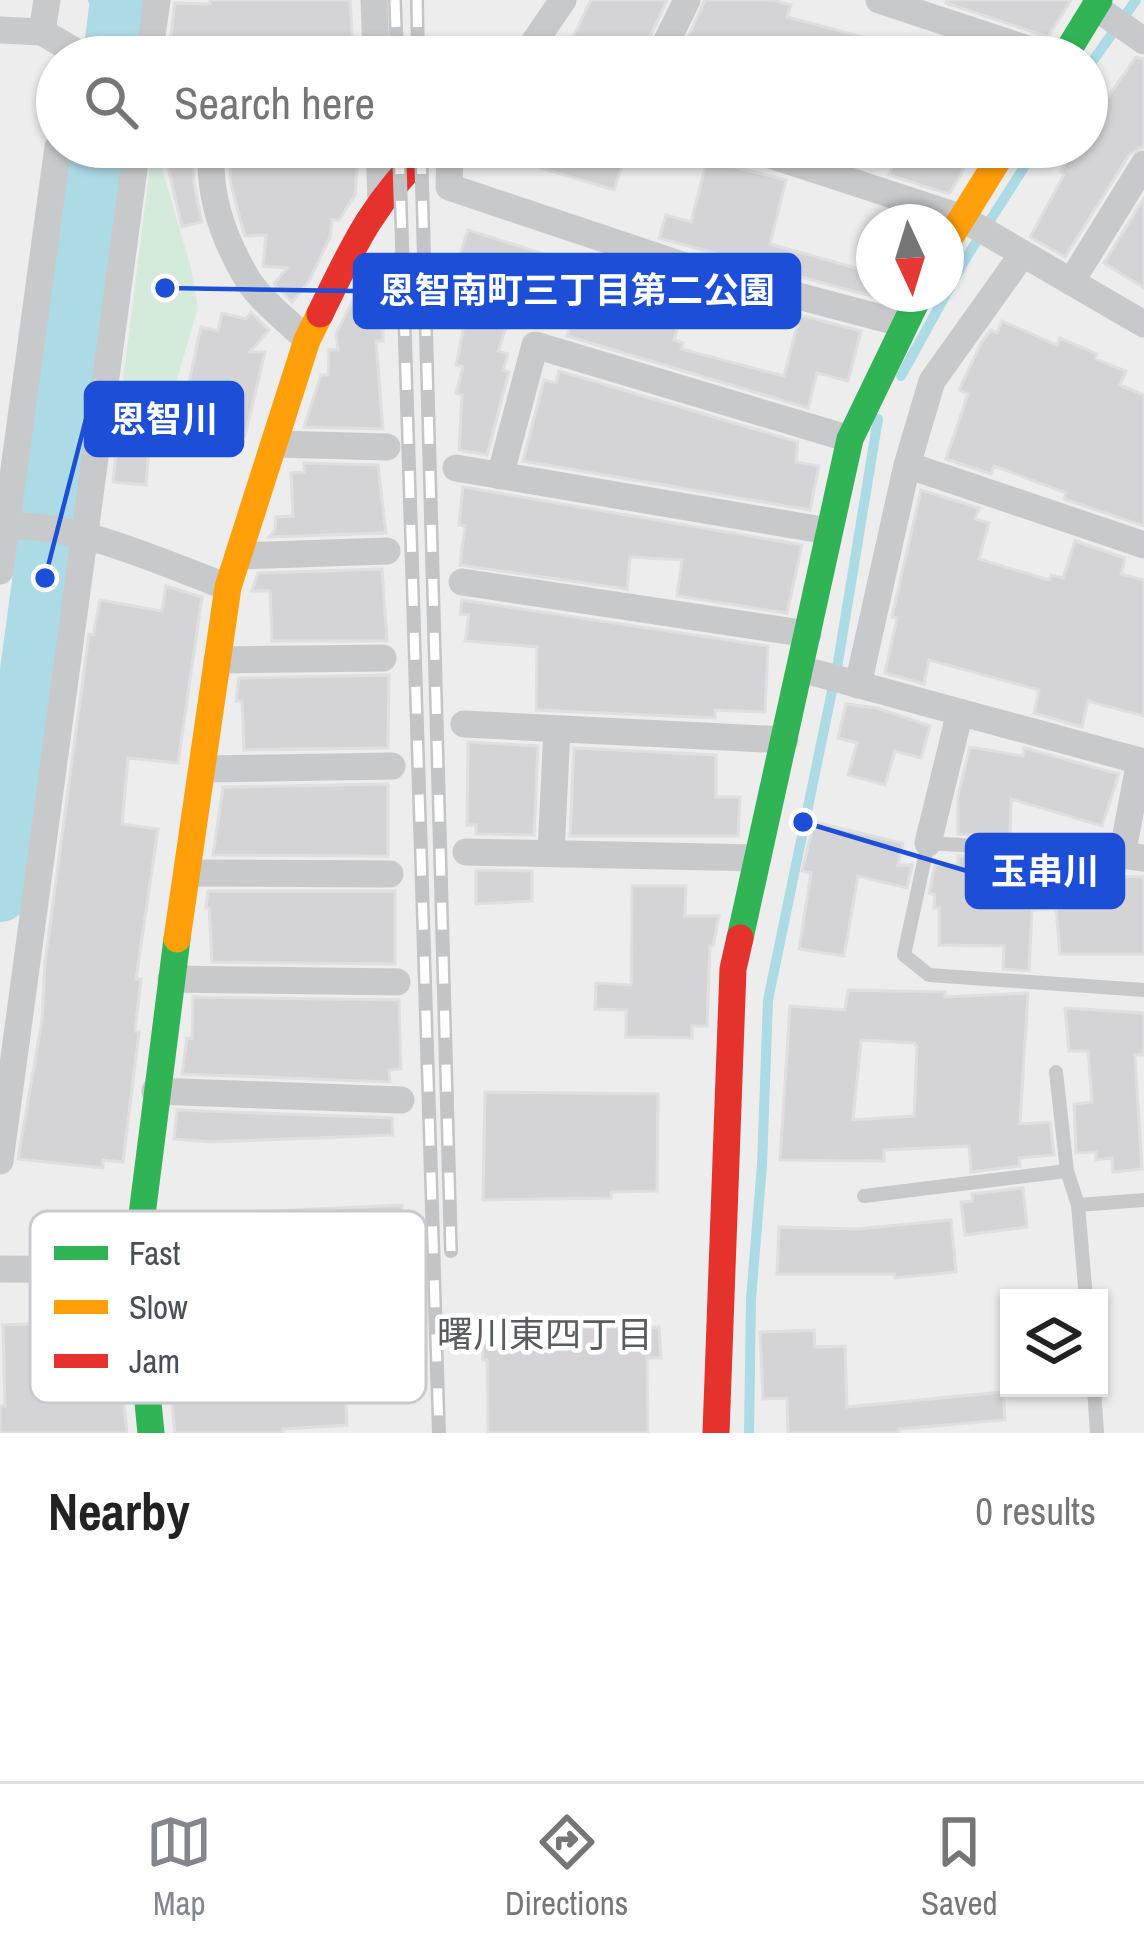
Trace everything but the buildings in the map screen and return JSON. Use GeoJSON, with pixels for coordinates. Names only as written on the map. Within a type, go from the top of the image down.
{"type":"FeatureCollection","features":[{"type":"Feature","properties":{"kind":"street"},"geometry":{"type":"LineString","coordinates":[[152,36],[157,0]]}},
{"type":"Feature","properties":{"kind":"street"},"geometry":{"type":"LineString","coordinates":[[374,0],[375,36]]}},
{"type":"Feature","properties":{"kind":"street"},"geometry":{"type":"LineString","coordinates":[[538,36],[563,0]]}},
{"type":"Feature","properties":{"kind":"street"},"geometry":{"type":"LineString","coordinates":[[669,36],[687,0]]}},
{"type":"Feature","properties":{"kind":"street"},"geometry":{"type":"LineString","coordinates":[[879,0],[988,36]]}},
{"type":"Feature","properties":{"kind":"street"},"geometry":{"type":"LineString","coordinates":[[1077,36],[1097,3],[1144,40]]}},
{"type":"Feature","properties":{"kind":"street"},"geometry":{"type":"LineString","coordinates":[[0,30],[44,15]]}},
{"type":"Feature","properties":{"kind":"street"},"geometry":{"type":"LineString","coordinates":[[1071,282],[1144,164]]}},
{"type":"Feature","properties":{"kind":"street"},"geometry":{"type":"LineString","coordinates":[[0,571],[55,168]]}},
{"type":"Feature","properties":{"kind":"street"},"geometry":{"type":"LineString","coordinates":[[0,1161],[134,168]]}},
{"type":"Feature","properties":{"kind":"street"},"geometry":{"type":"LineString","coordinates":[[210,168],[216,212],[250,283],[307,340]]}},
{"type":"Feature","properties":{"kind":"street"},"geometry":{"type":"LineString","coordinates":[[379,168],[380,201]]}},
{"type":"Feature","properties":{"kind":"street"},"geometry":{"type":"LineString","coordinates":[[142,1211],[228,587],[307,340],[359,233],[411,168]]}},
{"type":"Feature","properties":{"kind":"street"},"geometry":{"type":"LineString","coordinates":[[449,168],[449,188],[688,267],[904,325]]}},
{"type":"Feature","properties":{"kind":"street"},"geometry":{"type":"LineString","coordinates":[[810,168],[921,204]]}},
{"type":"Feature","properties":{"kind":"street"},"geometry":{"type":"LineString","coordinates":[[964,212],[992,168]]}},
{"type":"Feature","properties":{"kind":"street"},"geometry":{"type":"LineString","coordinates":[[964,219],[1144,324]]}},
{"type":"Feature","properties":{"kind":"street"},"geometry":{"type":"LineString","coordinates":[[858,685],[907,465],[932,381],[1022,255]]}},
{"type":"Feature","properties":{"kind":"street"},"geometry":{"type":"LineString","coordinates":[[716,1433],[733,969],[850,439],[911,312]]}},
{"type":"Feature","properties":{"kind":"street"},"geometry":{"type":"LineString","coordinates":[[500,476],[535,345],[850,439]]}},
{"type":"Feature","properties":{"kind":"street"},"geometry":{"type":"LineString","coordinates":[[276,445],[387,447]]}},
{"type":"Feature","properties":{"kind":"street"},"geometry":{"type":"LineString","coordinates":[[907,465],[1144,545]]}},
{"type":"Feature","properties":{"kind":"street"},"geometry":{"type":"LineString","coordinates":[[456,468],[828,531]]}},
{"type":"Feature","properties":{"kind":"street"},"geometry":{"type":"LineString","coordinates":[[7,526],[82,535],[228,587]]}},
{"type":"Feature","properties":{"kind":"street"},"geometry":{"type":"LineString","coordinates":[[238,556],[387,551]]}},
{"type":"Feature","properties":{"kind":"street"},"geometry":{"type":"LineString","coordinates":[[462,582],[808,634]]}},
{"type":"Feature","properties":{"kind":"street"},"geometry":{"type":"LineString","coordinates":[[218,660],[383,658]]}},
{"type":"Feature","properties":{"kind":"street"},"geometry":{"type":"LineString","coordinates":[[801,669],[1139,761],[1133,856]]}},
{"type":"Feature","properties":{"kind":"street"},"geometry":{"type":"LineString","coordinates":[[928,843],[960,712]]}},
{"type":"Feature","properties":{"kind":"street"},"geometry":{"type":"LineString","coordinates":[[464,724],[785,740]]}},
{"type":"Feature","properties":{"kind":"street"},"geometry":{"type":"LineString","coordinates":[[551,854],[557,729]]}},
{"type":"Feature","properties":{"kind":"street"},"geometry":{"type":"LineString","coordinates":[[202,769],[392,766]]}},
{"type":"Feature","properties":{"kind":"street"},"geometry":{"type":"LineString","coordinates":[[466,852],[758,858]]}},
{"type":"Feature","properties":{"kind":"street"},"geometry":{"type":"LineString","coordinates":[[187,873],[390,874]]}},
{"type":"Feature","properties":{"kind":"street"},"geometry":{"type":"LineString","coordinates":[[171,979],[397,982]]}},
{"type":"Feature","properties":{"kind":"street"},"geometry":{"type":"LineString","coordinates":[[155,1091],[401,1100]]}},
{"type":"Feature","properties":{"kind":"street"},"geometry":{"type":"LineString","coordinates":[[0,1269],[30,1269]]}},
{"type":"Feature","properties":{"kind":"street"},"geometry":{"type":"LineString","coordinates":[[148,1403],[151,1433]]}},
{"type":"Feature","properties":{"kind":"lane"},"geometry":{"type":"LineString","coordinates":[[1133,856],[928,843],[904,955],[929,975],[1144,990]]}},
{"type":"Feature","properties":{"kind":"lane"},"geometry":{"type":"LineString","coordinates":[[1056,1072],[1067,1172],[1078,1205],[1085,1289]]}},
{"type":"Feature","properties":{"kind":"lane"},"geometry":{"type":"LineString","coordinates":[[864,1196],[1067,1172]]}},
{"type":"Feature","properties":{"kind":"lane"},"geometry":{"type":"LineString","coordinates":[[1078,1205],[1144,1200]]}},
{"type":"Feature","properties":{"kind":"lane"},"geometry":{"type":"LineString","coordinates":[[1095,1397],[1097,1433]]}},
{"type":"Feature","properties":{"kind":"green space"},"geometry":{"type":"Polygon","coordinates":[[[150,168],[162,168],[198,308],[165,420],[119,413],[150,168]]]}},
{"type":"Feature","properties":{"kind":"waterway"},"geometry":{"type":"LineString","coordinates":[[93,0],[120,2]]}},
{"type":"Feature","properties":{"kind":"waterway"},"geometry":{"type":"LineString","coordinates":[[116,36],[120,0]]}},
{"type":"Feature","properties":{"kind":"waterway"},"geometry":{"type":"LineString","coordinates":[[1108,39],[1136,0]]}},
{"type":"Feature","properties":{"kind":"waterway"},"geometry":{"type":"LineString","coordinates":[[0,892],[98,168]]}},
{"type":"Feature","properties":{"kind":"waterway"},"geometry":{"type":"LineString","coordinates":[[901,376],[966,258],[1024,168]]}},
{"type":"Feature","properties":{"kind":"waterway"},"geometry":{"type":"LineString","coordinates":[[749,1433],[751,1299],[768,1000],[838,662],[878,419]]}},
{"type":"Feature","properties":{"kind":"railway"},"geometry":{"type":"LineString","coordinates":[[395,0],[396,36]]}},
{"type":"Feature","properties":{"kind":"railway"},"geometry":{"type":"LineString","coordinates":[[417,0],[418,36]]}},
{"type":"Feature","properties":{"kind":"railway"},"geometry":{"type":"LineString","coordinates":[[400,168],[439,1433]]}},
{"type":"Feature","properties":{"kind":"railway"},"geometry":{"type":"LineString","coordinates":[[422,168],[451,1251]]}},
{"type":"Feature","properties":{"kind":"traffic: fast"},"geometry":{"type":"LineString","coordinates":[[1077,36],[1099,0]]}},
{"type":"Feature","properties":{"kind":"traffic: fast"},"geometry":{"type":"LineString","coordinates":[[740,938],[850,439],[911,312]]}},
{"type":"Feature","properties":{"kind":"traffic: fast"},"geometry":{"type":"LineString","coordinates":[[142,1211],[177,939]]}},
{"type":"Feature","properties":{"kind":"traffic: fast"},"geometry":{"type":"LineString","coordinates":[[148,1403],[151,1433]]}},
{"type":"Feature","properties":{"kind":"traffic: slow"},"geometry":{"type":"LineString","coordinates":[[964,215],[993,168]]}},
{"type":"Feature","properties":{"kind":"traffic: slow"},"geometry":{"type":"LineString","coordinates":[[177,939],[228,587],[307,340],[320,314]]}},
{"type":"Feature","properties":{"kind":"traffic: jam"},"geometry":{"type":"LineString","coordinates":[[320,314],[366,225],[411,168]]}},
{"type":"Feature","properties":{"kind":"traffic: jam"},"geometry":{"type":"LineString","coordinates":[[716,1433],[733,969],[740,938]]}},
{"type":"Feature","properties":{"kind":"place","name":"恩智南町三丁目第二公園"},"geometry":{"type":"Point","coordinates":[165,288]}},
{"type":"Feature","properties":{"kind":"place","name":"恩智川"},"geometry":{"type":"Point","coordinates":[45,578]}},
{"type":"Feature","properties":{"kind":"place","name":"玉串川"},"geometry":{"type":"Point","coordinates":[803,822]}},
{"type":"Feature","properties":{"kind":"district","name":"曙川東四丁目"},"geometry":{"type":"Point","coordinates":[545,1334]}}]}
